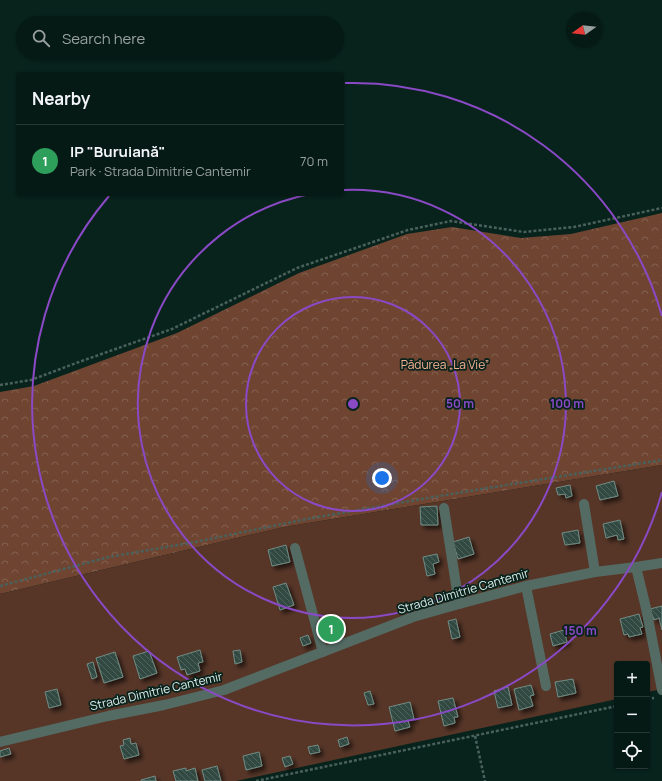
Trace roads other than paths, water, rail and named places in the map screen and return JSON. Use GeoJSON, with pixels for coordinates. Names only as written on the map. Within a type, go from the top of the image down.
{"type":"FeatureCollection","features":[{"type":"Feature","properties":{"kind":"street"},"geometry":{"type":"LineString","coordinates":[[584,504],[595,572]]}},
{"type":"Feature","properties":{"kind":"street"},"geometry":{"type":"LineString","coordinates":[[444,508],[459,604]]}},
{"type":"Feature","properties":{"kind":"street"},"geometry":{"type":"LineString","coordinates":[[295,548],[323,652]]}},
{"type":"Feature","properties":{"kind":"street","name":"Strada Dimitrie Cantemir"},"geometry":{"type":"LineString","coordinates":[[0,742],[224,690],[413,617],[459,604],[526,586],[595,572],[662,563]]}},
{"type":"Feature","properties":{"kind":"street"},"geometry":{"type":"LineString","coordinates":[[636,567],[646,608],[662,690]]}},
{"type":"Feature","properties":{"kind":"street"},"geometry":{"type":"LineString","coordinates":[[526,586],[546,686]]}},
{"type":"Feature","properties":{"kind":"place","name":"IP \"Buruiană\""},"geometry":{"type":"Point","coordinates":[331,629]}},
{"type":"Feature","properties":{"kind":"park label","name":"Pădurea „La Vie”"},"geometry":{"type":"Point","coordinates":[445,364]}}]}
